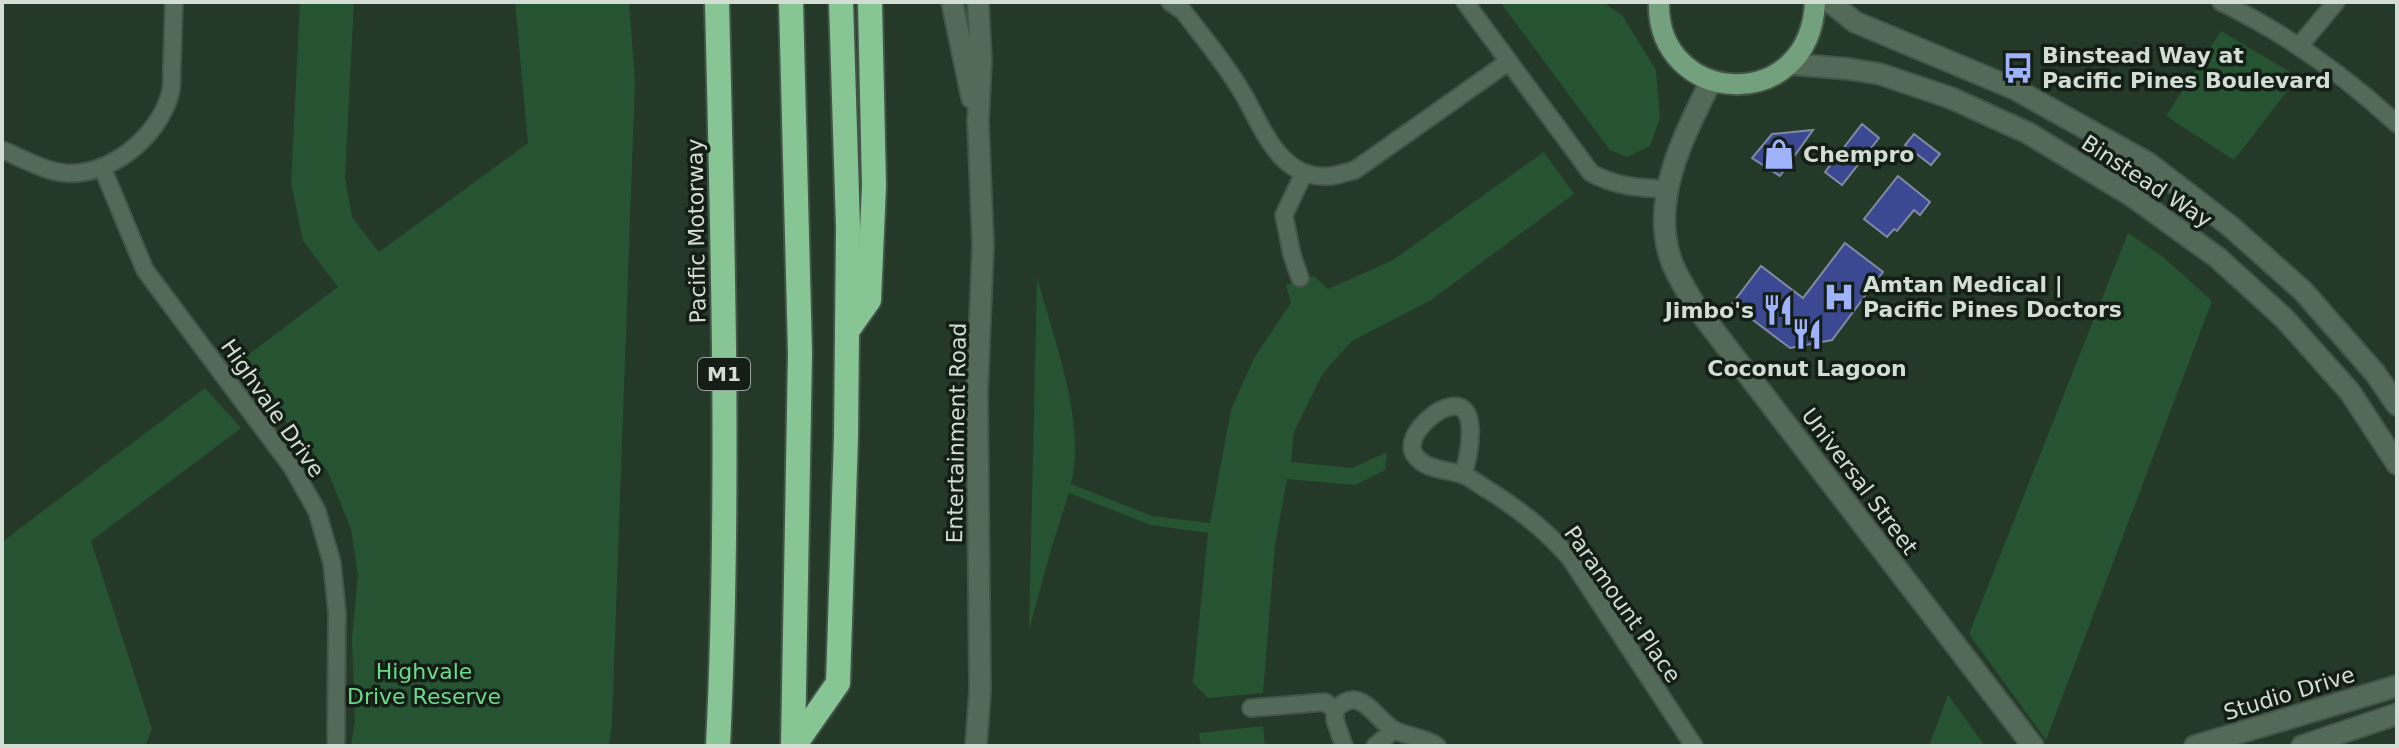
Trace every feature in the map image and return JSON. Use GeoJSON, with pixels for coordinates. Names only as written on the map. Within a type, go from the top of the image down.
{"type":"FeatureCollection","features":[{"type":"Feature","properties":{"kind":"highway","name":"Pacific Motorway"},"geometry":{"type":"LineString","coordinates":[[717,2],[725,501],[718,746]]}},
{"type":"Feature","properties":{"kind":"highway"},"geometry":{"type":"LineString","coordinates":[[791,2],[800,353],[794,746]]}},
{"type":"Feature","properties":{"kind":"highway"},"geometry":{"type":"LineString","coordinates":[[794,746],[838,683],[846,437],[848,227],[841,2]]}},
{"type":"Feature","properties":{"kind":"highway"},"geometry":{"type":"LineString","coordinates":[[847,331],[869,300],[870,287],[874,186],[870,2]]}},
{"type":"Feature","properties":{"kind":"main road"},"geometry":{"type":"LineString","coordinates":[[1644,2],[1670,48],[1682,62],[1711,81],[1732,85],[1753,83],[1773,76],[1791,64],[1806,45],[1814,22],[1815,2]]}},
{"type":"Feature","properties":{"kind":"main road"},"geometry":{"type":"LineString","coordinates":[[1659,2],[1663,32]]}},
{"type":"Feature","properties":{"kind":"street"},"geometry":{"type":"LineString","coordinates":[[2,150],[65,173],[102,167],[116,161],[140,141],[157,122],[171,93],[174,2]]}},
{"type":"Feature","properties":{"kind":"street","name":"Entertainment Road"},"geometry":{"type":"LineString","coordinates":[[952,2],[978,121]]}},
{"type":"Feature","properties":{"kind":"street","name":"Entertainment Road"},"geometry":{"type":"LineString","coordinates":[[976,746],[980,691],[977,393],[983,245],[978,121],[981,61],[978,2]]}},
{"type":"Feature","properties":{"kind":"street"},"geometry":{"type":"LineString","coordinates":[[1170,2],[1183,11],[1241,90],[1270,145],[1304,173],[1330,176],[1355,170],[1508,62]]}},
{"type":"Feature","properties":{"kind":"street"},"geometry":{"type":"LineString","coordinates":[[1465,2],[1591,173],[1631,188],[1667,189]]}},
{"type":"Feature","properties":{"kind":"street","name":"Binstead Way"},"geometry":{"type":"LineString","coordinates":[[1830,2],[1855,22],[2015,89],[2148,163],[2230,226],[2303,291],[2375,373],[2397,405]]}},
{"type":"Feature","properties":{"kind":"street"},"geometry":{"type":"LineString","coordinates":[[2221,2],[2300,45],[2360,90],[2397,124]]}},
{"type":"Feature","properties":{"kind":"street"},"geometry":{"type":"LineString","coordinates":[[2300,45],[2336,2]]}},
{"type":"Feature","properties":{"kind":"street","name":"Binstead Way"},"geometry":{"type":"LineString","coordinates":[[1791,64],[1880,74],[1951,98],[2028,133],[2132,196],[2218,258],[2284,318],[2350,392],[2397,464]]}},
{"type":"Feature","properties":{"kind":"street","name":"Universal Street"},"geometry":{"type":"LineString","coordinates":[[1711,81],[1687,130],[1667,189],[1664,232],[1670,260],[1696,307],[2033,746]]}},
{"type":"Feature","properties":{"kind":"street","name":"Highvale Drive"},"geometry":{"type":"LineString","coordinates":[[102,167],[145,270],[292,467],[317,511],[332,563],[337,612],[336,746]]}},
{"type":"Feature","properties":{"kind":"street"},"geometry":{"type":"LineString","coordinates":[[1300,278],[1284,215],[1304,173]]}},
{"type":"Feature","properties":{"kind":"street","name":"Paramount Place"},"geometry":{"type":"LineString","coordinates":[[1463,475],[1471,422],[1465,412],[1449,406],[1441,409],[1418,430],[1411,444],[1414,453],[1421,461],[1447,473],[1463,475],[1523,512],[1551,536],[1570,558],[1694,746]]}},
{"type":"Feature","properties":{"kind":"street","name":"Studio Drive"},"geometry":{"type":"LineString","coordinates":[[2195,746],[2392,685]]}},
{"type":"Feature","properties":{"kind":"street"},"geometry":{"type":"LineString","coordinates":[[1344,746],[1335,720],[1335,710],[1344,702],[1356,700],[1363,702],[1394,730],[1437,746]]}},
{"type":"Feature","properties":{"kind":"street"},"geometry":{"type":"LineString","coordinates":[[1251,708],[1325,702],[1335,710]]}},
{"type":"Feature","properties":{"kind":"street"},"geometry":{"type":"LineString","coordinates":[[2302,746],[2397,714]]}},
{"type":"Feature","properties":{"kind":"street"},"geometry":{"type":"LineString","coordinates":[[1375,746],[1394,730]]}},
{"type":"Feature","properties":{"kind":"green space","name":"Highvale Drive Reserve"},"geometry":{"type":"Polygon","coordinates":[[[300,2],[354,2],[345,178],[352,217],[379,252],[528,143],[515,2],[629,2],[635,81],[609,746],[351,746],[355,721],[352,638],[358,575],[351,529],[327,470],[272,405],[240,361],[338,287],[303,241],[291,183],[300,2]]]}},
{"type":"Feature","properties":{"kind":"green space"},"geometry":{"type":"Polygon","coordinates":[[[1500,2],[1602,2],[1622,15],[1656,70],[1660,118],[1650,146],[1627,157],[1610,150],[1500,2]]]}},
{"type":"Feature","properties":{"kind":"green space"},"geometry":{"type":"Polygon","coordinates":[[[2221,31],[2298,77],[2234,160],[2166,116],[2221,31]]]}},
{"type":"Feature","properties":{"kind":"green space"},"geometry":{"type":"Polygon","coordinates":[[[1544,152],[1574,194],[1431,300],[1352,341],[1323,373],[1294,432],[1291,462],[1352,468],[1387,452],[1385,470],[1355,485],[1287,479],[1275,545],[1263,693],[1208,698],[1193,683],[1208,533],[1151,525],[1069,493],[1029,630],[1037,277],[1071,408],[1075,461],[1071,484],[1152,516],[1210,523],[1231,410],[1254,358],[1291,303],[1286,285],[1314,276],[1328,289],[1393,260],[1544,152]]]}},
{"type":"Feature","properties":{"kind":"green space"},"geometry":{"type":"Polygon","coordinates":[[[2128,233],[2163,257],[2212,301],[2046,740],[1969,634],[2128,233]]]}},
{"type":"Feature","properties":{"kind":"green space"},"geometry":{"type":"Polygon","coordinates":[[[205,388],[241,428],[91,541],[152,729],[145,746],[2,746],[2,542],[205,388]]]}},
{"type":"Feature","properties":{"kind":"green space"},"geometry":{"type":"Polygon","coordinates":[[[1948,695],[1985,746],[1929,746],[1948,695]]]}},
{"type":"Feature","properties":{"kind":"green space"},"geometry":{"type":"Polygon","coordinates":[[[1263,726],[1265,746],[1201,746],[1199,733],[1263,726]]]}},
{"type":"Feature","properties":{"kind":"building"},"geometry":{"type":"Polygon","coordinates":[[[1862,124],[1879,138],[1842,185],[1825,172],[1862,124]]]}},
{"type":"Feature","properties":{"kind":"building"},"geometry":{"type":"Polygon","coordinates":[[[1813,130],[1780,176],[1752,158],[1772,134],[1813,130]]]}},
{"type":"Feature","properties":{"kind":"building"},"geometry":{"type":"Polygon","coordinates":[[[1914,134],[1940,154],[1931,165],[1905,145],[1914,134]]]}},
{"type":"Feature","properties":{"kind":"building"},"geometry":{"type":"Polygon","coordinates":[[[1898,176],[1930,202],[1920,215],[1914,210],[1897,231],[1894,229],[1887,237],[1864,219],[1898,176]]]}},
{"type":"Feature","properties":{"kind":"building"},"geometry":{"type":"Polygon","coordinates":[[[1845,243],[1883,272],[1832,340],[1790,348],[1732,304],[1761,266],[1803,298],[1845,243]]]}},
{"type":"Feature","properties":{"kind":"place","name":"Binstead Way at Pacific Pines Boulevard"},"geometry":{"type":"Point","coordinates":[2018,68]}},
{"type":"Feature","properties":{"kind":"place","name":"Chempro"},"geometry":{"type":"Point","coordinates":[1779,154]}},
{"type":"Feature","properties":{"kind":"place","name":"Amtan Medical | Pacific Pines Doctors"},"geometry":{"type":"Point","coordinates":[1839,297]}},
{"type":"Feature","properties":{"kind":"place","name":"Jimbo's"},"geometry":{"type":"Point","coordinates":[1778,310]}},
{"type":"Feature","properties":{"kind":"place","name":"Coconut Lagoon"},"geometry":{"type":"Point","coordinates":[1807,334]}}]}
